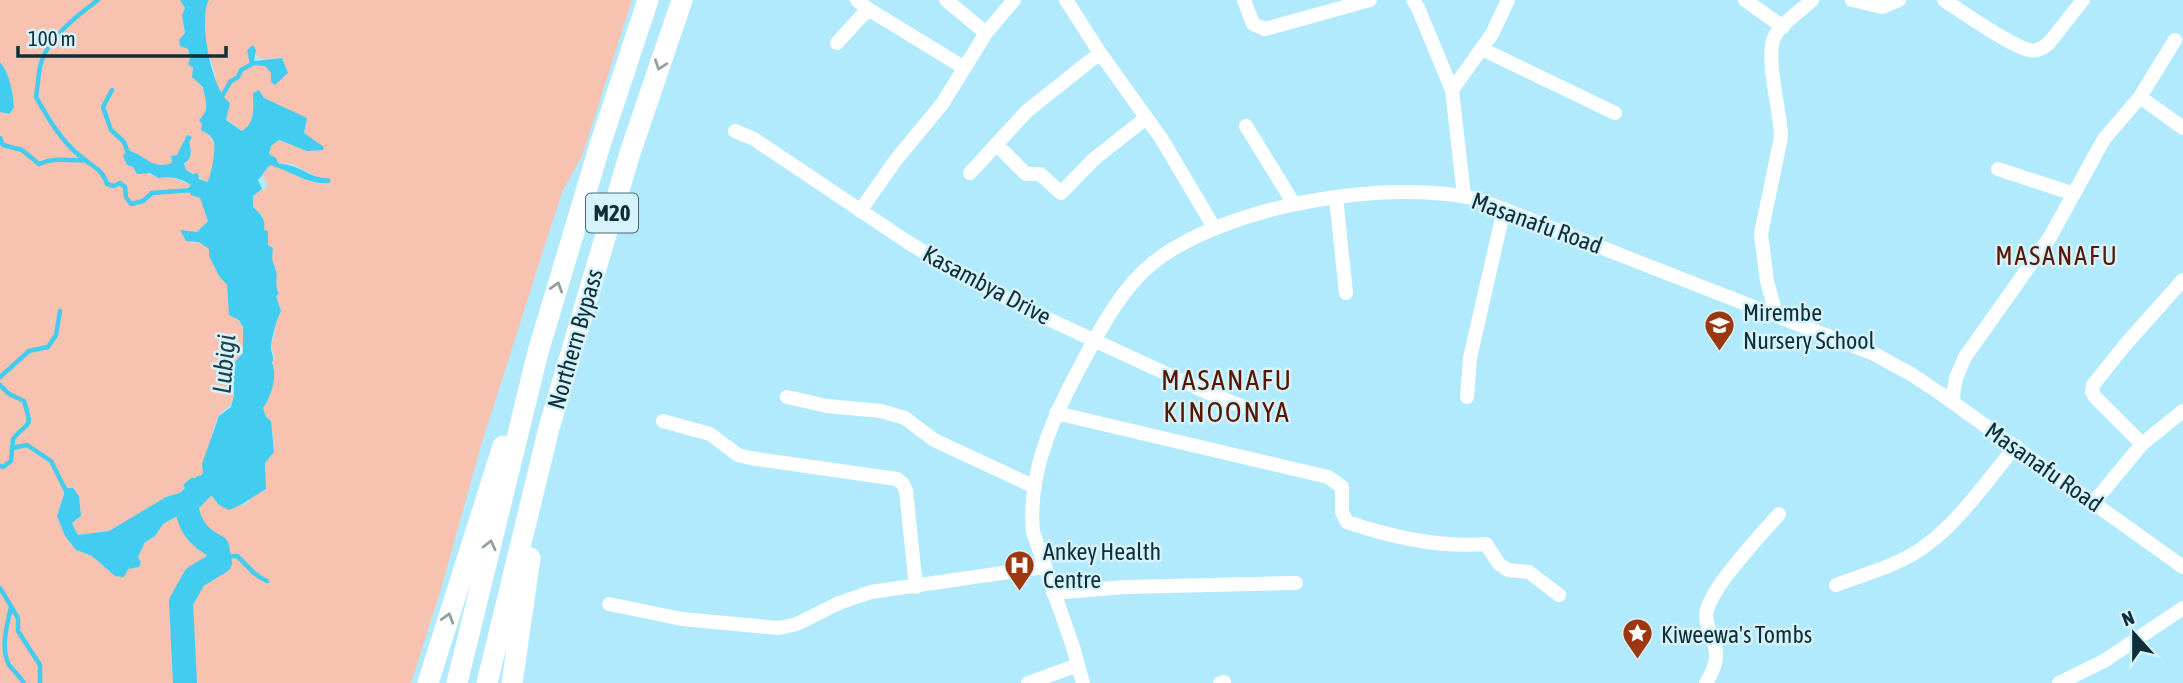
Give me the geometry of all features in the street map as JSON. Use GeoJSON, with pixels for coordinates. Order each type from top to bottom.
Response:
{"type":"FeatureCollection","features":[{"type":"Feature","properties":{"kind":"highway","name":"Northern Bypass"},"geometry":{"type":"LineString","coordinates":[[457,683],[538,352],[600,145],[648,0]]}},
{"type":"Feature","properties":{"kind":"highway","name":"Northern Bypass"},"geometry":{"type":"LineString","coordinates":[[487,683],[549,428],[630,153],[682,0]]}},
{"type":"Feature","properties":{"kind":"highway"},"geometry":{"type":"LineString","coordinates":[[428,683],[494,469],[538,352]]}},
{"type":"Feature","properties":{"kind":"highway"},"geometry":{"type":"LineString","coordinates":[[512,683],[549,428]]}},
{"type":"Feature","properties":{"kind":"street"},"geometry":{"type":"LineString","coordinates":[[946,0],[986,33]]}},
{"type":"Feature","properties":{"kind":"street"},"geometry":{"type":"LineString","coordinates":[[860,211],[895,161],[942,104],[986,33],[1014,0]]}},
{"type":"Feature","properties":{"kind":"street"},"geometry":{"type":"LineString","coordinates":[[1066,0],[1167,147],[1215,229]]}},
{"type":"Feature","properties":{"kind":"street"},"geometry":{"type":"LineString","coordinates":[[1244,0],[1253,24],[1265,30],[1370,0]]}},
{"type":"Feature","properties":{"kind":"street"},"geometry":{"type":"LineString","coordinates":[[1413,0],[1452,90],[1464,196]]}},
{"type":"Feature","properties":{"kind":"street"},"geometry":{"type":"LineString","coordinates":[[1452,90],[1482,49],[1508,0]]}},
{"type":"Feature","properties":{"kind":"street"},"geometry":{"type":"LineString","coordinates":[[1745,0],[1783,27]]}},
{"type":"Feature","properties":{"kind":"street"},"geometry":{"type":"LineString","coordinates":[[1776,314],[1767,281],[1761,234],[1781,137],[1781,121],[1770,54],[1775,35],[1812,0]]}},
{"type":"Feature","properties":{"kind":"street"},"geometry":{"type":"LineString","coordinates":[[1852,0],[1882,7],[1899,0]]}},
{"type":"Feature","properties":{"kind":"street"},"geometry":{"type":"LineString","coordinates":[[1944,0],[2014,43],[2033,51],[2049,43],[2083,0]]}},
{"type":"Feature","properties":{"kind":"street"},"geometry":{"type":"LineString","coordinates":[[837,43],[863,5],[963,67]]}},
{"type":"Feature","properties":{"kind":"street"},"geometry":{"type":"LineString","coordinates":[[1952,402],[1956,378],[1965,357],[2050,237],[2104,139],[2140,97],[2175,40]]}},
{"type":"Feature","properties":{"kind":"street"},"geometry":{"type":"LineString","coordinates":[[1482,49],[1615,113]]}},
{"type":"Feature","properties":{"kind":"street"},"geometry":{"type":"LineString","coordinates":[[970,173],[1027,111],[1100,53]]}},
{"type":"Feature","properties":{"kind":"street"},"geometry":{"type":"LineString","coordinates":[[2140,97],[2183,128]]}},
{"type":"Feature","properties":{"kind":"street"},"geometry":{"type":"LineString","coordinates":[[996,144],[1026,174],[1040,174],[1061,193],[1094,159],[1146,118]]}},
{"type":"Feature","properties":{"kind":"street"},"geometry":{"type":"LineString","coordinates":[[1246,126],[1294,204]]}},
{"type":"Feature","properties":{"kind":"street","name":"Kasambya Drive"},"geometry":{"type":"LineString","coordinates":[[735,131],[754,139],[860,211],[963,276],[1206,392],[1254,411]]}},
{"type":"Feature","properties":{"kind":"street"},"geometry":{"type":"LineString","coordinates":[[1998,169],[2074,194]]}},
{"type":"Feature","properties":{"kind":"street","name":"Masanafu Road"},"geometry":{"type":"LineString","coordinates":[[1083,683],[1033,532],[1032,516],[1035,487],[1047,435],[1056,413],[1123,294],[1155,261],[1215,229],[1247,216],[1294,204],[1383,193],[1464,196],[1504,209],[1874,354],[1911,374],[2016,446],[2183,567]]}},
{"type":"Feature","properties":{"kind":"street"},"geometry":{"type":"LineString","coordinates":[[1336,198],[1346,293]]}},
{"type":"Feature","properties":{"kind":"street"},"geometry":{"type":"LineString","coordinates":[[1467,397],[1469,358],[1504,209]]}},
{"type":"Feature","properties":{"kind":"street"},"geometry":{"type":"LineString","coordinates":[[2142,444],[2095,397],[2093,385],[2183,280]]}},
{"type":"Feature","properties":{"kind":"street"},"geometry":{"type":"LineString","coordinates":[[787,397],[827,406],[881,411],[905,418],[944,445],[1035,487]]}},
{"type":"Feature","properties":{"kind":"street"},"geometry":{"type":"LineString","coordinates":[[2094,502],[2142,444],[2183,411]]}},
{"type":"Feature","properties":{"kind":"street"},"geometry":{"type":"LineString","coordinates":[[1056,413],[1328,477],[1342,487],[1342,512],[1347,522],[1432,544],[1486,544],[1499,564],[1508,570],[1529,572],[1559,595]]}},
{"type":"Feature","properties":{"kind":"street"},"geometry":{"type":"LineString","coordinates":[[663,421],[710,434],[738,455],[897,480],[903,484],[906,491],[916,587]]}},
{"type":"Feature","properties":{"kind":"street"},"geometry":{"type":"LineString","coordinates":[[1836,585],[1899,560],[1924,546],[1948,526],[2016,446]]}},
{"type":"Feature","properties":{"kind":"street"},"geometry":{"type":"LineString","coordinates":[[1706,683],[1716,657],[1706,620],[1713,597],[1721,582],[1779,514]]}},
{"type":"Feature","properties":{"kind":"street"},"geometry":{"type":"LineString","coordinates":[[609,604],[682,619],[779,628],[790,627],[859,595],[1044,568]]}},
{"type":"Feature","properties":{"kind":"street"},"geometry":{"type":"LineString","coordinates":[[1053,593],[1125,587],[1296,583]]}},
{"type":"Feature","properties":{"kind":"street"},"geometry":{"type":"LineString","coordinates":[[2059,683],[2104,661],[2183,608]]}},
{"type":"Feature","properties":{"kind":"street"},"geometry":{"type":"LineString","coordinates":[[1028,683],[1078,665]]}},
{"type":"Feature","properties":{"kind":"shaded area"},"geometry":{"type":"Polygon","coordinates":[[[0,0],[180,0],[185,8],[184,31],[188,54],[206,100],[202,124],[216,146],[211,178],[207,182],[186,170],[187,135],[177,155],[171,157],[173,163],[166,165],[155,164],[130,151],[133,167],[158,178],[169,176],[191,185],[200,197],[208,221],[197,232],[181,231],[193,243],[199,242],[209,248],[209,256],[227,285],[229,315],[238,320],[242,327],[243,344],[232,390],[233,400],[218,417],[204,472],[200,478],[191,478],[183,485],[183,492],[166,497],[109,531],[78,535],[72,523],[81,516],[79,496],[66,488],[57,516],[65,536],[76,550],[92,556],[115,576],[127,569],[138,557],[145,542],[155,536],[163,524],[190,509],[201,492],[211,495],[219,505],[245,505],[254,495],[266,489],[265,463],[274,452],[273,434],[263,408],[274,368],[271,343],[281,311],[276,296],[276,270],[271,260],[273,248],[268,246],[263,216],[253,207],[253,195],[268,187],[263,176],[271,165],[307,180],[330,183],[292,164],[278,164],[269,154],[271,146],[278,140],[307,151],[311,138],[304,133],[307,119],[264,98],[259,90],[253,93],[253,114],[247,128],[243,131],[226,119],[224,99],[217,89],[206,48],[204,7],[209,0],[632,0],[582,156],[563,190],[550,229],[480,449],[441,589],[411,683],[0,683],[0,112],[9,114],[13,95],[0,62],[0,0]],[[256,50],[250,65],[265,66],[271,73],[271,82],[282,58],[260,59],[256,50]]]}},
{"type":"Feature","properties":{"kind":"water"},"geometry":{"type":"Polygon","coordinates":[[[180,0],[209,0],[205,22],[208,53],[217,84],[230,103],[226,120],[242,131],[246,128],[253,114],[253,93],[259,90],[264,98],[307,118],[304,133],[324,147],[323,150],[307,151],[279,140],[271,146],[269,154],[276,158],[279,164],[293,166],[317,177],[330,178],[330,183],[307,180],[271,165],[258,180],[262,189],[253,196],[253,207],[262,217],[264,230],[268,231],[268,245],[273,248],[272,258],[279,294],[276,296],[281,311],[271,345],[273,386],[263,408],[266,417],[271,421],[274,452],[265,463],[266,489],[229,510],[219,505],[211,495],[201,492],[190,509],[163,524],[155,536],[145,542],[138,557],[141,563],[139,567],[128,569],[124,577],[115,576],[92,556],[76,550],[65,536],[57,516],[66,488],[73,488],[79,496],[81,516],[72,523],[78,535],[109,531],[166,497],[183,492],[183,485],[191,478],[200,478],[203,473],[202,464],[219,416],[231,407],[235,362],[243,353],[243,327],[239,320],[229,315],[227,285],[209,256],[209,249],[199,242],[186,241],[180,230],[197,232],[208,221],[200,198],[191,195],[188,188],[191,185],[183,181],[171,177],[158,178],[150,173],[137,174],[133,167],[127,165],[123,156],[127,150],[158,165],[172,163],[171,156],[177,155],[187,135],[192,137],[189,142],[190,156],[184,163],[186,170],[193,174],[198,173],[199,179],[207,182],[209,179],[214,142],[201,130],[202,124],[199,120],[206,105],[203,87],[192,77],[193,68],[188,64],[188,49],[180,46],[179,40],[185,33],[182,15],[185,8],[180,0]]]}},
{"type":"Feature","properties":{"kind":"water"},"geometry":{"type":"Polygon","coordinates":[[[253,45],[256,50],[254,61],[282,58],[288,73],[275,85],[271,82],[271,73],[265,66],[250,65],[247,50],[253,45]]]}},
{"type":"Feature","properties":{"kind":"water"},"geometry":{"type":"Polygon","coordinates":[[[0,62],[12,90],[14,108],[9,114],[0,112],[0,62]]]}},
{"type":"Feature","properties":{"kind":"water"},"geometry":{"type":"Polygon","coordinates":[[[221,538],[229,548],[226,555],[191,584],[188,572],[212,558],[212,548],[207,542],[221,538]]]}},
{"type":"Feature","properties":{"kind":"waterway"},"geometry":{"type":"LineString","coordinates":[[98,0],[65,28],[50,45],[41,63],[36,97],[67,143],[100,171],[107,184],[114,186],[120,183],[125,187],[126,197],[131,204],[143,201],[152,193],[192,190]]}},
{"type":"Feature","properties":{"kind":"waterway"},"geometry":{"type":"LineString","coordinates":[[220,100],[230,82],[238,77],[241,70],[252,64]]}},
{"type":"Feature","properties":{"kind":"waterway"},"geometry":{"type":"LineString","coordinates":[[112,90],[103,107],[111,130],[124,142],[128,153]]}},
{"type":"Feature","properties":{"kind":"waterway"},"geometry":{"type":"LineString","coordinates":[[0,138],[3,145],[22,150],[39,164],[56,160],[85,160]]}},
{"type":"Feature","properties":{"kind":"waterway"},"geometry":{"type":"LineString","coordinates":[[0,377],[29,351],[48,347],[56,335],[60,311]]}},
{"type":"Feature","properties":{"kind":"waterway"},"geometry":{"type":"LineString","coordinates":[[0,385],[9,394],[24,401],[29,421],[13,439],[11,461],[3,467],[0,466]]}},
{"type":"Feature","properties":{"kind":"waterway"},"geometry":{"type":"LineString","coordinates":[[12,448],[27,445],[51,461],[67,493]]}},
{"type":"Feature","properties":{"kind":"waterway","name":"Lubigi"},"geometry":{"type":"LineString","coordinates":[[185,683],[181,602],[195,577],[220,562],[217,547],[199,535],[187,511],[186,504],[203,487]]}},
{"type":"Feature","properties":{"kind":"waterway"},"geometry":{"type":"LineString","coordinates":[[220,557],[237,556],[254,573],[267,581]]}},
{"type":"Feature","properties":{"kind":"waterway"},"geometry":{"type":"LineString","coordinates":[[0,588],[18,618],[18,631],[40,665],[40,683]]}},
{"type":"Feature","properties":{"kind":"waterway"},"geometry":{"type":"LineString","coordinates":[[11,607],[5,637],[6,658],[24,683]]}},
{"type":"Feature","properties":{"kind":"place","name":"Mirembe Nursery School"},"geometry":{"type":"Point","coordinates":[1720,353]}},
{"type":"Feature","properties":{"kind":"place","name":"Ankey Health Centre"},"geometry":{"type":"Point","coordinates":[1020,592]}},
{"type":"Feature","properties":{"kind":"place","name":"Kiweewa's Tombs"},"geometry":{"type":"Point","coordinates":[1638,661]}},
{"type":"Feature","properties":{"kind":"district","name":"MASANAFU"},"geometry":{"type":"Point","coordinates":[2057,256]}},
{"type":"Feature","properties":{"kind":"district","name":"MASANAFU KINOONYA"},"geometry":{"type":"Point","coordinates":[1227,396]}}]}
